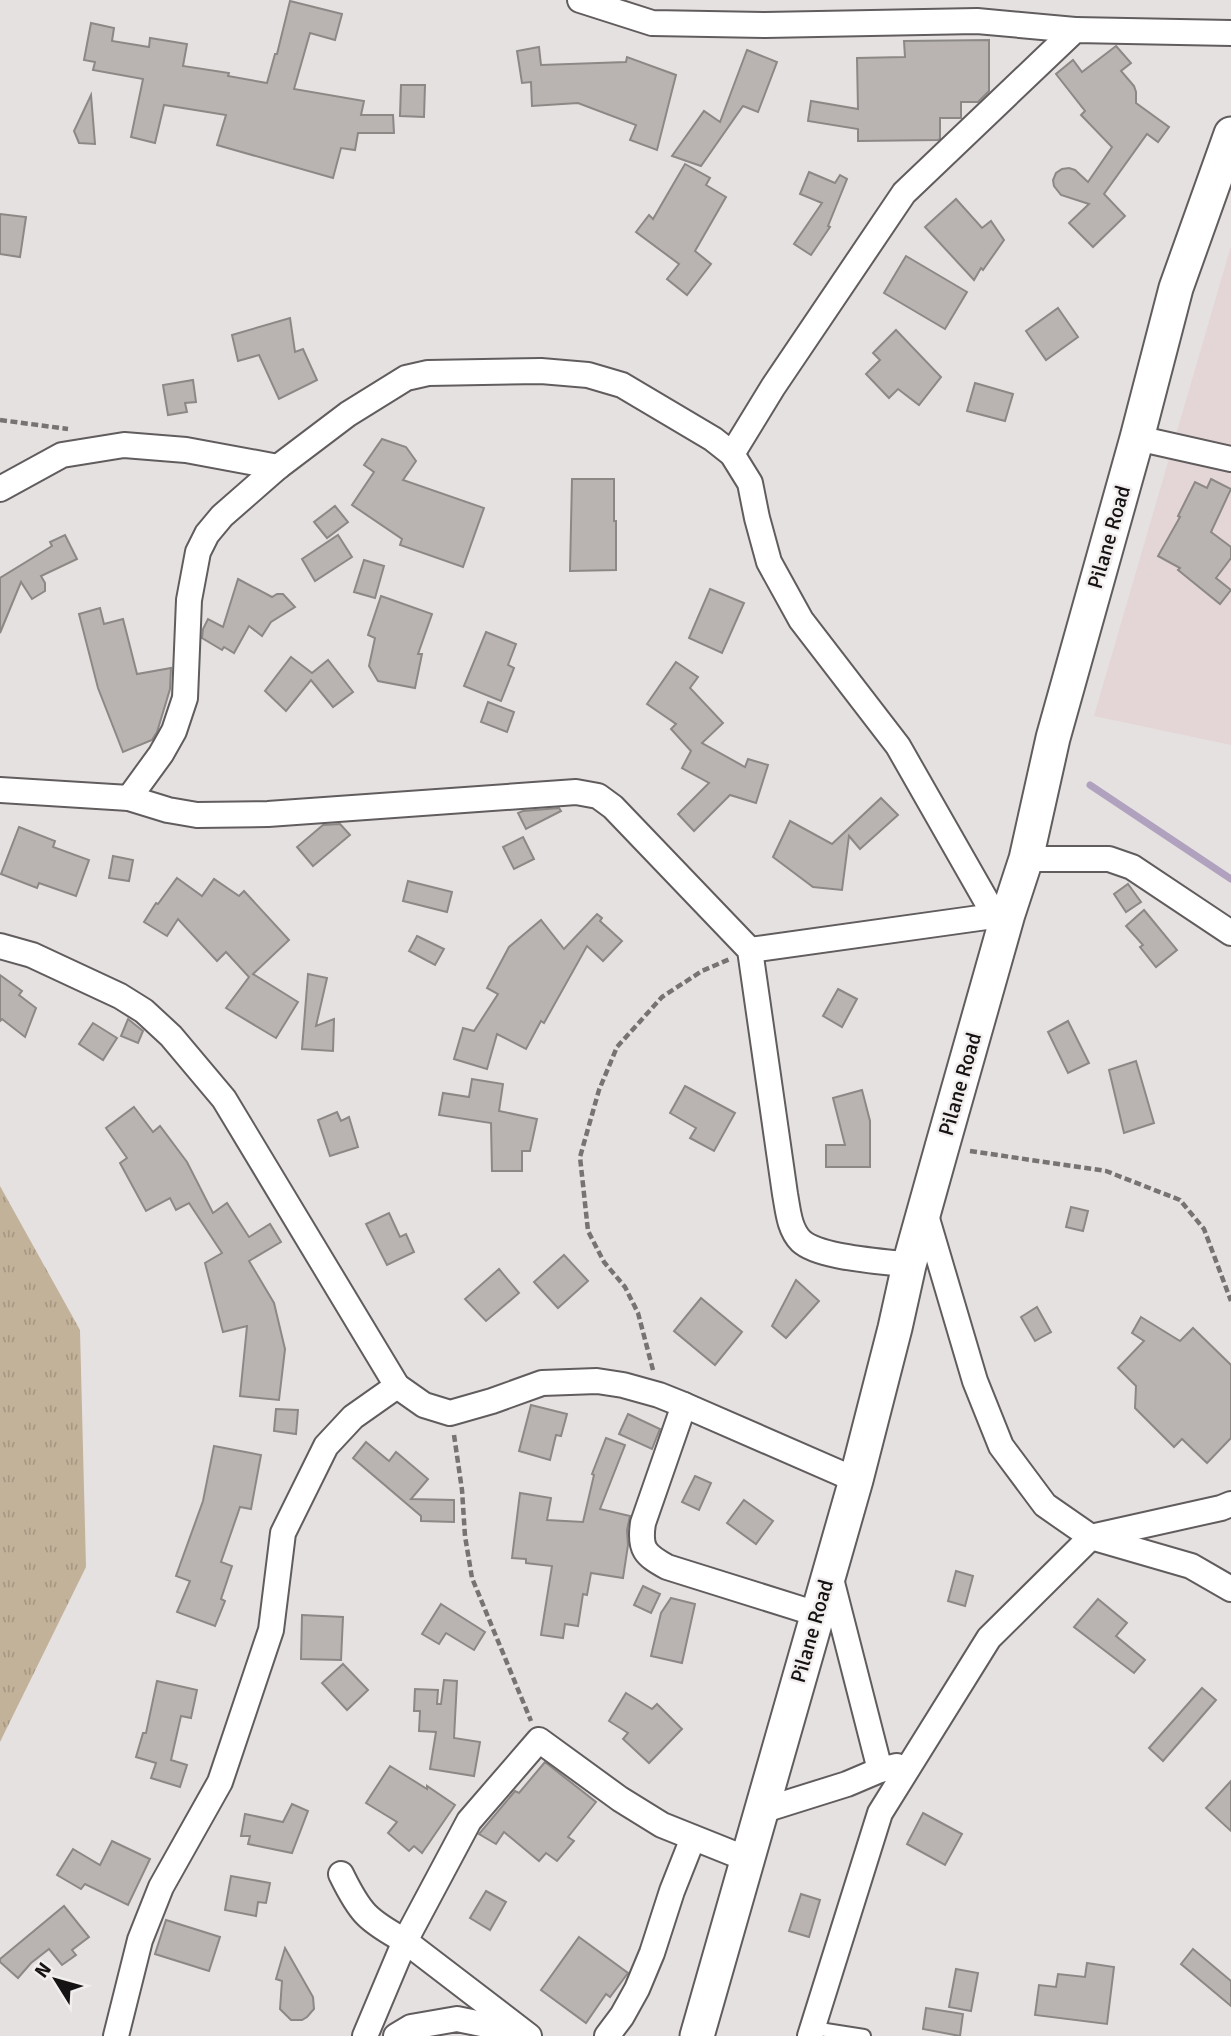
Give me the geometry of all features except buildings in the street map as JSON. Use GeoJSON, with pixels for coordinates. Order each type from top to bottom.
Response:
{"type":"FeatureCollection","features":[{"type":"Feature","properties":{"kind":"main road","name":"Pilane Road"},"geometry":{"type":"LineString","coordinates":[[697,2036],[856,1480],[909,1265],[1001,915],[1026,859],[1053,738],[1176,288],[1231,134]]}},
{"type":"Feature","properties":{"kind":"street"},"geometry":{"type":"LineString","coordinates":[[580,0],[652,23],[765,25],[972,10],[1075,30],[1231,33]]}},
{"type":"Feature","properties":{"kind":"street"},"geometry":{"type":"LineString","coordinates":[[732,454],[773,387],[904,193],[1075,30]]}},
{"type":"Feature","properties":{"kind":"street"},"geometry":{"type":"LineString","coordinates":[[129,798],[168,743],[185,698],[189,600],[198,552],[207,534],[222,516],[278,467],[348,414],[406,378],[428,373],[541,371],[588,375],[622,385],[713,439],[732,454],[750,483],[769,562],[801,620],[898,746],[1001,915],[750,950]]}},
{"type":"Feature","properties":{"kind":"street"},"geometry":{"type":"LineString","coordinates":[[1137,438],[1231,459]]}},
{"type":"Feature","properties":{"kind":"street"},"geometry":{"type":"LineString","coordinates":[[0,489],[62,455],[124,445],[186,450],[278,467]]}},
{"type":"Feature","properties":{"kind":"street"},"geometry":{"type":"LineString","coordinates":[[0,790],[129,798],[168,810],[197,815],[268,814],[576,792],[598,796],[613,807],[750,950],[790,1222],[800,1240],[817,1252],[909,1265]]}},
{"type":"Feature","properties":{"kind":"street"},"geometry":{"type":"LineString","coordinates":[[1026,859],[1109,859],[1132,867],[1231,933]]}},
{"type":"Feature","properties":{"kind":"street"},"geometry":{"type":"LineString","coordinates":[[0,946],[32,955],[120,996],[144,1011],[171,1036],[224,1099],[397,1386],[424,1405],[450,1413],[542,1383],[597,1381],[659,1395],[856,1480]]}},
{"type":"Feature","properties":{"kind":"street"},"geometry":{"type":"LineString","coordinates":[[925,1212],[975,1381],[1001,1446],[1045,1505],[1091,1537],[1191,1566],[1231,1589]]}},
{"type":"Feature","properties":{"kind":"street"},"geometry":{"type":"LineString","coordinates":[[116,2036],[144,1930],[161,1887],[220,1782],[271,1630],[284,1533],[327,1446],[353,1417],[397,1386]]}},
{"type":"Feature","properties":{"kind":"street"},"geometry":{"type":"LineString","coordinates":[[684,1405],[643,1523],[640,1540],[645,1552],[667,1567],[817,1614]]}},
{"type":"Feature","properties":{"kind":"street"},"geometry":{"type":"LineString","coordinates":[[811,2032],[880,1813],[989,1639],[1091,1537],[1231,1504]]}},
{"type":"Feature","properties":{"kind":"street"},"geometry":{"type":"LineString","coordinates":[[829,1570],[880,1770]]}},
{"type":"Feature","properties":{"kind":"street"},"geometry":{"type":"LineString","coordinates":[[365,2036],[405,1941],[469,1821],[539,1740],[620,1799],[662,1825],[747,1859]]}},
{"type":"Feature","properties":{"kind":"street"},"geometry":{"type":"LineString","coordinates":[[761,1811],[911,1762]]}},
{"type":"Feature","properties":{"kind":"street"},"geometry":{"type":"LineString","coordinates":[[607,2036],[637,1989],[693,1838]]}},
{"type":"Feature","properties":{"kind":"street"},"geometry":{"type":"LineString","coordinates":[[341,1874],[355,1903],[368,1918],[405,1941],[527,2034]]}},
{"type":"Feature","properties":{"kind":"street"},"geometry":{"type":"LineString","coordinates":[[396,2036],[411,2027],[457,2019],[527,2034]]}},
{"type":"Feature","properties":{"kind":"lane"},"geometry":{"type":"LineString","coordinates":[[811,2032],[864,2036]]}},
{"type":"Feature","properties":{"kind":"path"},"geometry":{"type":"LineString","coordinates":[[659,1395],[638,1313],[625,1287],[604,1262],[588,1231],[580,1157],[599,1090],[617,1047],[662,997],[702,971],[750,950]]}},
{"type":"Feature","properties":{"kind":"path"},"geometry":{"type":"LineString","coordinates":[[942,1147],[1106,1171],[1180,1200],[1204,1229],[1231,1301]]}},
{"type":"Feature","properties":{"kind":"path"},"geometry":{"type":"LineString","coordinates":[[450,1413],[463,1490],[472,1578],[539,1740]]}},
{"type":"Feature","properties":{"kind":"shaded area"},"geometry":{"type":"Polygon","coordinates":[[[1231,246],[1231,745],[1094,716],[1231,246]]]}},
{"type":"Feature","properties":{"kind":"green space"},"geometry":{"type":"Polygon","coordinates":[[[0,1186],[80,1330],[86,1567],[0,1742],[0,1186]]]}},
{"type":"Feature","properties":{"kind":"waterway"},"geometry":{"type":"LineString","coordinates":[[1090,785],[1231,879]]}}]}
